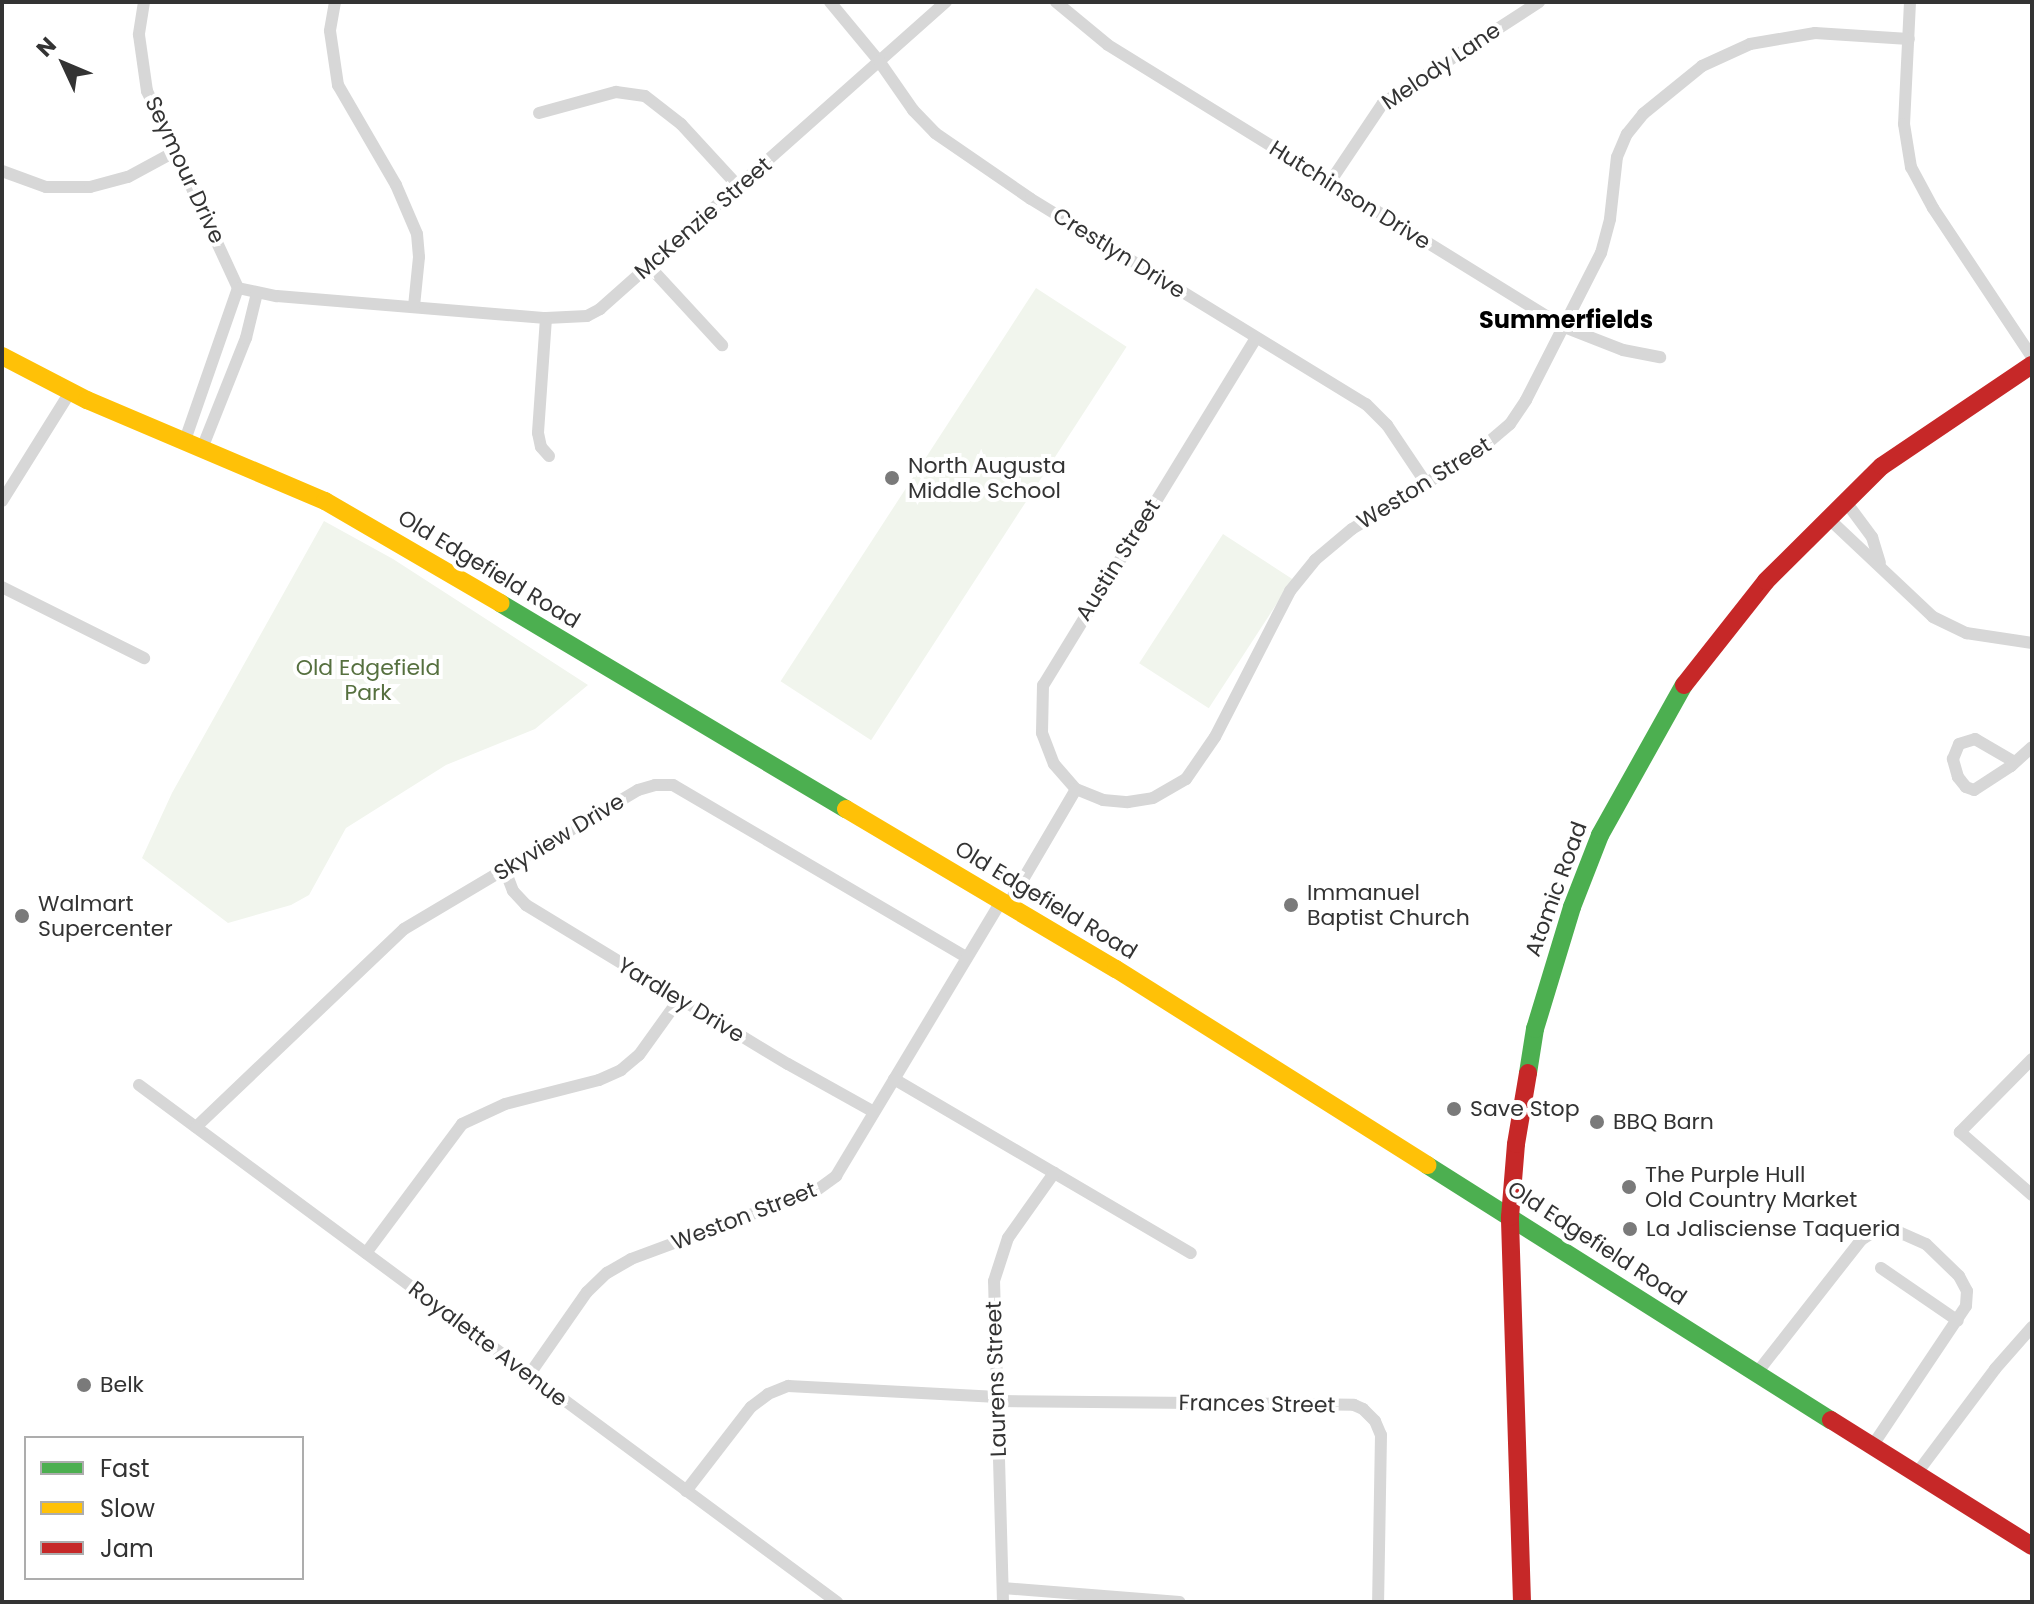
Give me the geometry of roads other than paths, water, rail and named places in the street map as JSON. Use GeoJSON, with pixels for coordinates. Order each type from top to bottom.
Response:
{"type":"FeatureCollection","features":[{"type":"Feature","properties":{"kind":"street","name":"Seymour Drive"},"geometry":{"type":"LineString","coordinates":[[144,2],[139,26],[142,70],[154,110],[238,288]]}},
{"type":"Feature","properties":{"kind":"street"},"geometry":{"type":"LineString","coordinates":[[335,2],[330,31],[338,85],[396,185],[417,234],[414,306]]}},
{"type":"Feature","properties":{"kind":"street","name":"Crestlyn Drive"},"geometry":{"type":"LineString","coordinates":[[830,2],[879,61],[913,110],[935,133],[1031,199],[1366,404],[1387,425],[1426,483]]}},
{"type":"Feature","properties":{"kind":"street","name":"McKenzie Street"},"geometry":{"type":"LineString","coordinates":[[257,293],[546,318],[594,313],[946,2]]}},
{"type":"Feature","properties":{"kind":"street","name":"Hutchinson Drive"},"geometry":{"type":"LineString","coordinates":[[1056,2],[1108,45],[1564,327],[1623,350],[1660,357]]}},
{"type":"Feature","properties":{"kind":"street","name":"Melody Lane"},"geometry":{"type":"LineString","coordinates":[[1330,182],[1383,103],[1539,2]]}},
{"type":"Feature","properties":{"kind":"street"},"geometry":{"type":"LineString","coordinates":[[1910,2],[1904,124],[1911,167],[1933,208],[2032,357]]}},
{"type":"Feature","properties":{"kind":"street","name":"Weston Street"},"geometry":{"type":"LineString","coordinates":[[529,1375],[587,1292],[607,1273],[631,1259],[817,1190],[842,1168],[966,957],[1076,789],[1103,800],[1128,802],[1153,798],[1186,779],[1207,752],[1268,630],[1302,575],[1352,529],[1489,444],[1510,424],[1564,327],[1606,236],[1621,145],[1643,114],[1688,76],[1733,50],[1779,37],[1815,33],[1909,39]]}},
{"type":"Feature","properties":{"kind":"street"},"geometry":{"type":"LineString","coordinates":[[539,113],[616,92],[645,96],[681,124],[738,186]]}},
{"type":"Feature","properties":{"kind":"street"},"geometry":{"type":"LineString","coordinates":[[2,171],[46,187],[90,187],[128,177],[174,152]]}},
{"type":"Feature","properties":{"kind":"street"},"geometry":{"type":"LineString","coordinates":[[649,266],[722,345]]}},
{"type":"Feature","properties":{"kind":"street"},"geometry":{"type":"LineString","coordinates":[[238,288],[257,293],[246,338],[192,447],[238,288]]}},
{"type":"Feature","properties":{"kind":"street"},"geometry":{"type":"LineString","coordinates":[[546,318],[538,433],[541,447],[549,456]]}},
{"type":"Feature","properties":{"kind":"street","name":"Austin Street"},"geometry":{"type":"LineString","coordinates":[[1076,789],[1060,773],[1044,741],[1040,711],[1043,685],[1256,338]]}},
{"type":"Feature","properties":{"kind":"street","name":"Old Edgefield Road"},"geometry":{"type":"LineString","coordinates":[[2,356],[70,392],[354,516],[1159,995],[2032,1546]]}},
{"type":"Feature","properties":{"kind":"street","name":"Atomic Road"},"geometry":{"type":"LineString","coordinates":[[1522,1602],[1510,1217],[1522,1091],[1535,1029],[1567,920],[1600,835],[1657,728],[1700,662],[1742,608],[1882,466],[2032,365]]}},
{"type":"Feature","properties":{"kind":"street"},"geometry":{"type":"LineString","coordinates":[[2,501],[70,392]]}},
{"type":"Feature","properties":{"kind":"street"},"geometry":{"type":"LineString","coordinates":[[1846,502],[1868,530],[1884,569]]}},
{"type":"Feature","properties":{"kind":"street"},"geometry":{"type":"LineString","coordinates":[[1828,518],[1923,610],[1957,631],[2032,643]]}},
{"type":"Feature","properties":{"kind":"street"},"geometry":{"type":"LineString","coordinates":[[2,587],[144,658]]}},
{"type":"Feature","properties":{"kind":"street"},"geometry":{"type":"LineString","coordinates":[[2011,766],[2013,761],[2001,751],[1975,739],[1963,741],[1954,754],[1958,777],[1970,790],[1978,789],[2011,766],[2032,747]]}},
{"type":"Feature","properties":{"kind":"street","name":"Skyview Drive"},"geometry":{"type":"LineString","coordinates":[[196,1127],[404,929],[638,790],[655,785],[673,785],[966,957]]}},
{"type":"Feature","properties":{"kind":"street","name":"Yardley Drive"},"geometry":{"type":"LineString","coordinates":[[505,870],[513,891],[526,905],[874,1112]]}},
{"type":"Feature","properties":{"kind":"street"},"geometry":{"type":"LineString","coordinates":[[366,1253],[462,1124],[505,1104],[599,1080],[621,1070],[639,1055],[680,998]]}},
{"type":"Feature","properties":{"kind":"street"},"geometry":{"type":"LineString","coordinates":[[2032,1059],[1960,1132],[2032,1195]]}},
{"type":"Feature","properties":{"kind":"street"},"geometry":{"type":"LineString","coordinates":[[894,1079],[1191,1253]]}},
{"type":"Feature","properties":{"kind":"street","name":"Royalette Avenue"},"geometry":{"type":"LineString","coordinates":[[139,1085],[837,1602]]}},
{"type":"Feature","properties":{"kind":"street","name":"Laurens Street"},"geometry":{"type":"LineString","coordinates":[[1003,1595],[998,1399],[992,1305],[997,1266],[1008,1238],[1054,1173]]}},
{"type":"Feature","properties":{"kind":"street"},"geometry":{"type":"LineString","coordinates":[[1756,1374],[1861,1240],[1875,1231],[1892,1229],[1908,1234],[1949,1264],[1967,1291],[1966,1306],[1873,1445]]}},
{"type":"Feature","properties":{"kind":"street"},"geometry":{"type":"LineString","coordinates":[[1881,1268],[1958,1321]]}},
{"type":"Feature","properties":{"kind":"street"},"geometry":{"type":"LineString","coordinates":[[1917,1473],[1987,1379],[2032,1327]]}},
{"type":"Feature","properties":{"kind":"street","name":"Frances Street"},"geometry":{"type":"LineString","coordinates":[[686,1491],[751,1407],[768,1394],[788,1386],[998,1399],[1354,1405],[1375,1421],[1381,1435],[1378,1602]]}},
{"type":"Feature","properties":{"kind":"street"},"geometry":{"type":"LineString","coordinates":[[1003,1595],[1179,1602]]}},
{"type":"Feature","properties":{"kind":"place","name":"North Augusta Middle School"},"geometry":{"type":"Point","coordinates":[892,478]}},
{"type":"Feature","properties":{"kind":"place","name":"Immanuel Baptist Church"},"geometry":{"type":"Point","coordinates":[1291,905]}},
{"type":"Feature","properties":{"kind":"place","name":"Walmart Supercenter"},"geometry":{"type":"Point","coordinates":[22,916]}},
{"type":"Feature","properties":{"kind":"place","name":"Save Stop"},"geometry":{"type":"Point","coordinates":[1454,1109]}},
{"type":"Feature","properties":{"kind":"place","name":"BBQ Barn"},"geometry":{"type":"Point","coordinates":[1597,1122]}},
{"type":"Feature","properties":{"kind":"place","name":"The Purple Hull Old Country Market"},"geometry":{"type":"Point","coordinates":[1629,1187]}},
{"type":"Feature","properties":{"kind":"place","name":"La Jalisciense Taqueria"},"geometry":{"type":"Point","coordinates":[1630,1229]}},
{"type":"Feature","properties":{"kind":"place","name":"Belk"},"geometry":{"type":"Point","coordinates":[84,1385]}},
{"type":"Feature","properties":{"kind":"district","name":"Summerfields"},"geometry":{"type":"Point","coordinates":[1566,320]}},
{"type":"Feature","properties":{"kind":"park label","name":"Old Edgefield Park"},"geometry":{"type":"Point","coordinates":[368,680]}}]}
